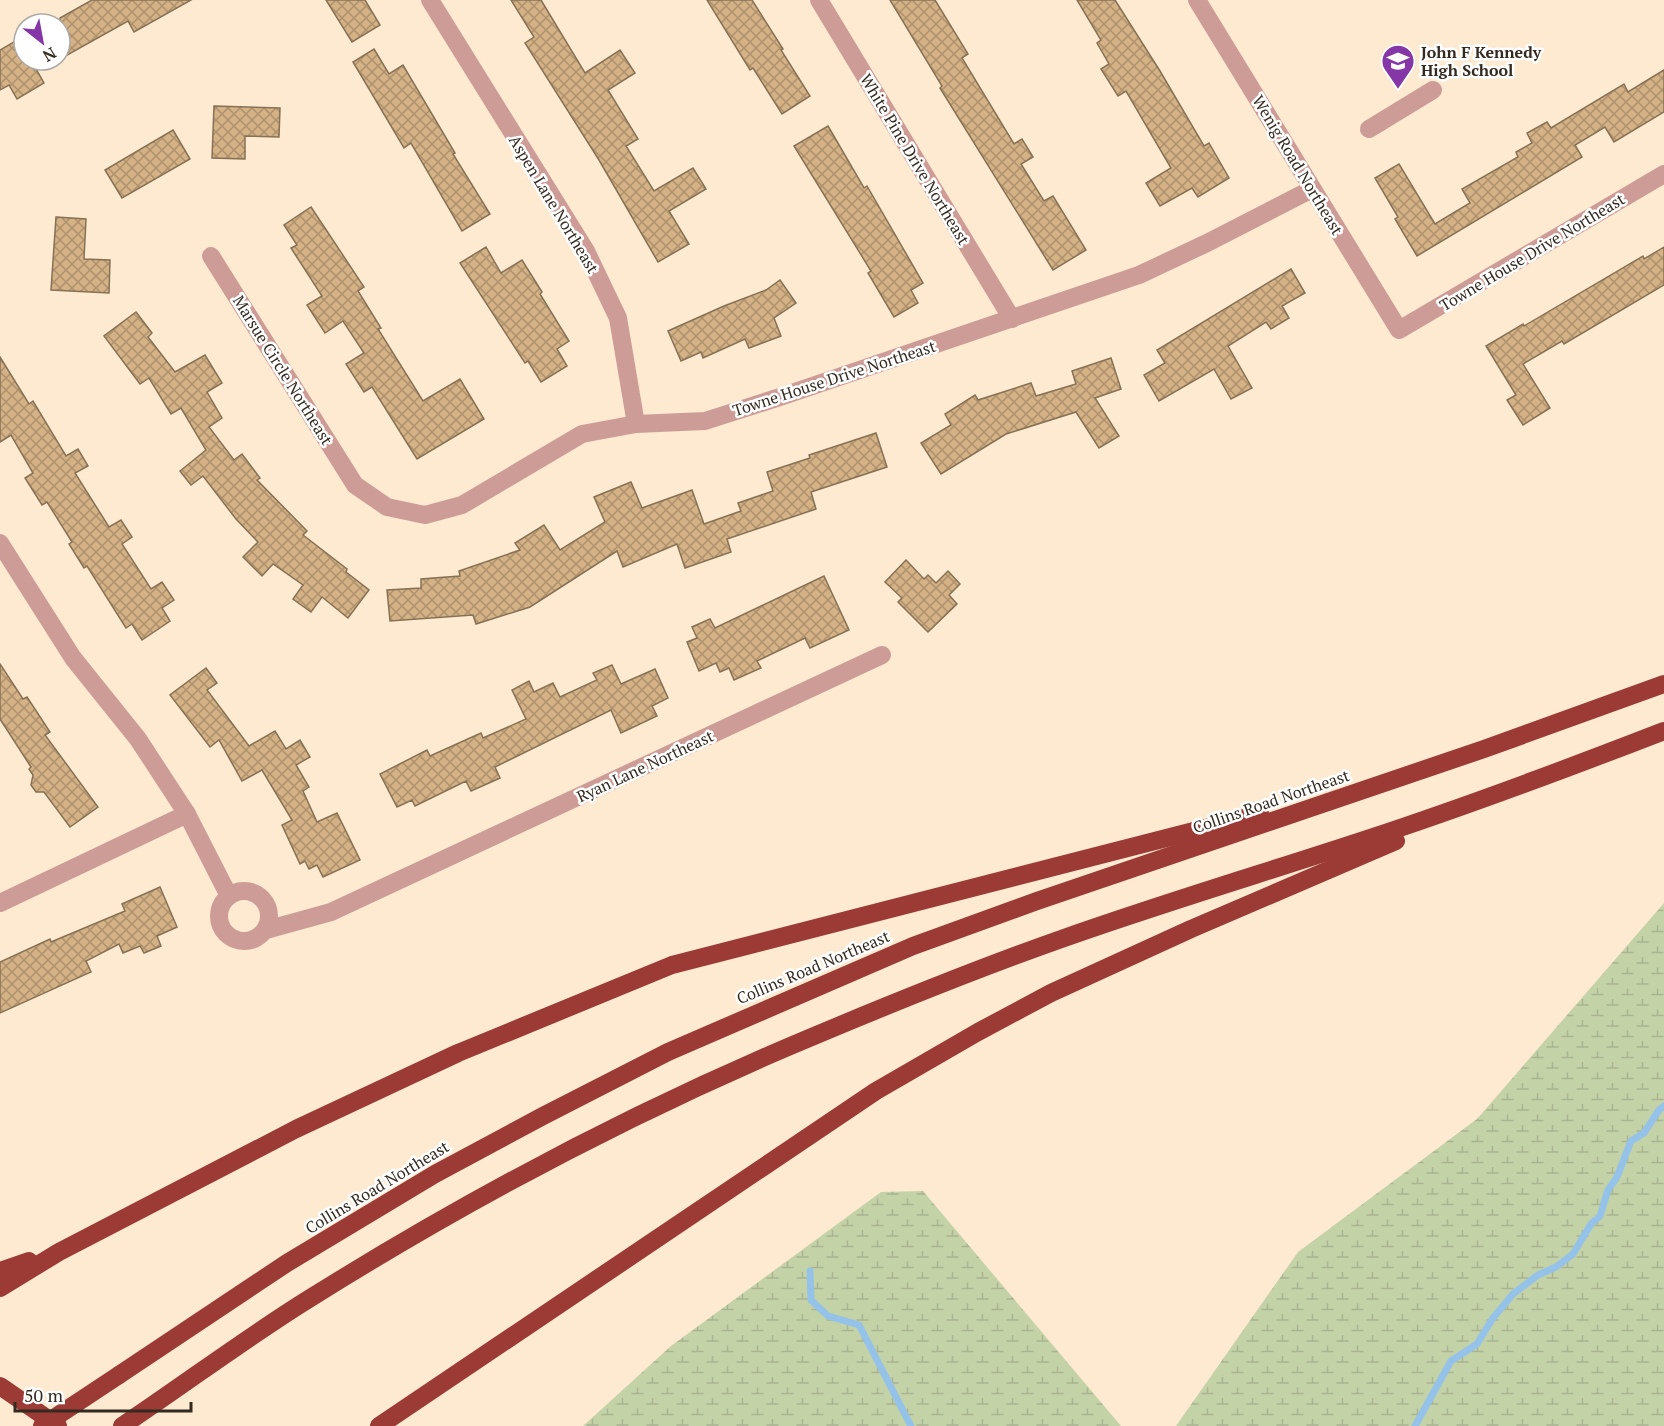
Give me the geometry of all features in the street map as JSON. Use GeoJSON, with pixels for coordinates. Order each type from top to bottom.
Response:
{"type":"FeatureCollection","features":[{"type":"Feature","properties":{"kind":"highway","name":"Collins Road Northeast"},"geometry":{"type":"LineString","coordinates":[[42,1426],[287,1263],[435,1174],[668,1052],[913,945],[1664,684]]}},
{"type":"Feature","properties":{"kind":"highway"},"geometry":{"type":"LineString","coordinates":[[122,1426],[309,1298],[455,1211],[645,1114],[787,1047],[1065,937],[1370,838],[1542,778],[1664,731]]}},
{"type":"Feature","properties":{"kind":"highway"},"geometry":{"type":"LineString","coordinates":[[379,1426],[866,1097],[978,1032],[1052,993],[1191,929],[1542,778]]}},
{"type":"Feature","properties":{"kind":"highway"},"geometry":{"type":"LineString","coordinates":[[0,1288],[59,1252],[296,1128],[458,1053],[672,965],[1387,782]]}},
{"type":"Feature","properties":{"kind":"highway"},"geometry":{"type":"LineString","coordinates":[[0,1271],[59,1252]]}},
{"type":"Feature","properties":{"kind":"highway"},"geometry":{"type":"LineString","coordinates":[[0,1386],[58,1426]]}},
{"type":"Feature","properties":{"kind":"street","name":"Aspen Lane Northeast"},"geometry":{"type":"LineString","coordinates":[[430,0],[586,251],[618,318],[636,424]]}},
{"type":"Feature","properties":{"kind":"street","name":"White Pine Drive Northeast"},"geometry":{"type":"LineString","coordinates":[[819,0],[1012,319]]}},
{"type":"Feature","properties":{"kind":"street","name":"Wenig Road Northeast"},"geometry":{"type":"LineString","coordinates":[[1197,0],[1399,330]]}},
{"type":"Feature","properties":{"kind":"street"},"geometry":{"type":"LineString","coordinates":[[1369,129],[1433,90]]}},
{"type":"Feature","properties":{"kind":"street","name":"Towne House Drive Northeast"},"geometry":{"type":"LineString","coordinates":[[1399,330],[1664,174]]}},
{"type":"Feature","properties":{"kind":"street","name":"Towne House Drive Northeast"},"geometry":{"type":"LineString","coordinates":[[355,484],[387,507],[426,515],[462,505],[582,434],[636,424],[705,420],[794,393],[1139,274],[1207,243],[1312,189]]}},
{"type":"Feature","properties":{"kind":"street","name":"Marsue Circle Northeast"},"geometry":{"type":"LineString","coordinates":[[211,256],[355,484]]}},
{"type":"Feature","properties":{"kind":"street"},"geometry":{"type":"LineString","coordinates":[[0,543],[74,658],[138,739],[187,814],[229,896]]}},
{"type":"Feature","properties":{"kind":"street","name":"Ryan Lane Northeast"},"geometry":{"type":"LineString","coordinates":[[266,930],[331,912],[882,655]]}},
{"type":"Feature","properties":{"kind":"street"},"geometry":{"type":"LineString","coordinates":[[0,903],[187,814]]}},
{"type":"Feature","properties":{"kind":"street"},"geometry":{"type":"LineString","coordinates":[[237,892],[255,893],[262,898],[270,913],[266,930],[252,941],[237,941],[229,937],[220,925],[220,909],[229,896],[237,892]]}},
{"type":"Feature","properties":{"kind":"green space"},"geometry":{"type":"Polygon","coordinates":[[[1664,903],[1664,1426],[1176,1426],[1298,1252],[1477,1119],[1664,903]]]}},
{"type":"Feature","properties":{"kind":"green space"},"geometry":{"type":"Polygon","coordinates":[[[923,1191],[1121,1426],[583,1426],[671,1346],[881,1192],[923,1191]]]}},
{"type":"Feature","properties":{"kind":"building"},"geometry":{"type":"Polygon","coordinates":[[[92,0],[191,0],[134,32],[128,21],[72,52],[71,12],[92,0]]]}},
{"type":"Feature","properties":{"kind":"building"},"geometry":{"type":"Polygon","coordinates":[[[326,0],[365,0],[380,25],[352,42],[326,0]]]}},
{"type":"Feature","properties":{"kind":"building"},"geometry":{"type":"Polygon","coordinates":[[[511,0],[541,0],[585,73],[620,50],[635,73],[608,90],[638,139],[626,146],[654,191],[693,168],[706,189],[669,211],[689,244],[658,262],[599,160],[525,43],[534,37],[511,0]]]}},
{"type":"Feature","properties":{"kind":"building"},"geometry":{"type":"Polygon","coordinates":[[[707,0],[752,0],[810,96],[782,114],[753,68],[750,70],[707,0]]]}},
{"type":"Feature","properties":{"kind":"building"},"geometry":{"type":"Polygon","coordinates":[[[890,0],[935,0],[968,54],[962,58],[1014,144],[1022,139],[1033,157],[1021,164],[1044,201],[1053,196],[1086,250],[1053,270],[940,88],[942,86],[890,0]]]}},
{"type":"Feature","properties":{"kind":"building"},"geometry":{"type":"Polygon","coordinates":[[[1077,0],[1115,0],[1204,146],[1209,143],[1229,178],[1198,197],[1192,188],[1160,206],[1146,183],[1171,168],[1126,91],[1118,96],[1101,69],[1109,64],[1097,43],[1101,40],[1077,0]]]}},
{"type":"Feature","properties":{"kind":"building"},"geometry":{"type":"Polygon","coordinates":[[[12,43],[12,72],[38,72],[44,83],[17,99],[9,85],[0,90],[0,50],[12,43]]]}},
{"type":"Feature","properties":{"kind":"building"},"geometry":{"type":"Polygon","coordinates":[[[374,49],[389,74],[403,65],[490,214],[462,231],[411,143],[404,148],[353,62],[374,49]]]}},
{"type":"Feature","properties":{"kind":"building"},"geometry":{"type":"Polygon","coordinates":[[[1664,70],[1664,112],[1614,142],[1605,127],[1575,145],[1582,157],[1417,256],[1395,219],[1398,217],[1375,178],[1399,164],[1435,224],[1470,203],[1462,189],[1518,157],[1516,152],[1532,143],[1527,133],[1547,122],[1551,128],[1624,84],[1628,92],[1664,70]]]}},
{"type":"Feature","properties":{"kind":"building"},"geometry":{"type":"Polygon","coordinates":[[[214,106],[280,108],[279,137],[245,136],[245,159],[212,158],[214,106]]]}},
{"type":"Feature","properties":{"kind":"building"},"geometry":{"type":"Polygon","coordinates":[[[828,126],[864,188],[867,186],[923,283],[911,290],[918,303],[894,317],[868,273],[871,271],[794,146],[828,126]]]}},
{"type":"Feature","properties":{"kind":"building"},"geometry":{"type":"Polygon","coordinates":[[[173,130],[190,159],[122,198],[105,170],[173,130]]]}},
{"type":"Feature","properties":{"kind":"building"},"geometry":{"type":"Polygon","coordinates":[[[311,207],[364,287],[358,291],[381,328],[378,329],[423,401],[460,379],[484,419],[417,459],[372,387],[364,392],[346,364],[364,353],[343,321],[325,333],[307,305],[322,296],[291,248],[297,245],[284,225],[311,207]]]}},
{"type":"Feature","properties":{"kind":"building"},"geometry":{"type":"Polygon","coordinates":[[[56,217],[86,219],[84,259],[110,260],[109,293],[51,290],[56,217]]]}},
{"type":"Feature","properties":{"kind":"building"},"geometry":{"type":"Polygon","coordinates":[[[486,247],[501,273],[522,260],[569,341],[557,349],[567,366],[541,382],[528,361],[525,363],[460,263],[486,247]]]}},
{"type":"Feature","properties":{"kind":"building"},"geometry":{"type":"Polygon","coordinates":[[[1664,247],[1664,285],[1564,344],[1562,341],[1523,364],[1550,408],[1523,425],[1507,400],[1516,395],[1486,346],[1643,256],[1644,259],[1664,247]]]}},
{"type":"Feature","properties":{"kind":"building"},"geometry":{"type":"Polygon","coordinates":[[[1291,269],[1305,293],[1282,306],[1289,318],[1271,329],[1266,322],[1228,346],[1252,388],[1231,399],[1214,369],[1159,401],[1144,375],[1165,363],[1157,350],[1291,269]]]}},
{"type":"Feature","properties":{"kind":"building"},"geometry":{"type":"Polygon","coordinates":[[[780,280],[796,303],[774,318],[781,336],[749,348],[745,339],[703,358],[701,352],[681,361],[668,331],[766,290],[780,280]]]}},
{"type":"Feature","properties":{"kind":"building"},"geometry":{"type":"Polygon","coordinates":[[[136,312],[152,333],[148,337],[175,372],[205,355],[222,383],[207,392],[222,418],[209,427],[234,460],[242,454],[260,478],[257,480],[307,531],[303,535],[347,569],[346,572],[369,590],[348,618],[322,597],[311,612],[293,599],[303,585],[273,564],[262,576],[243,557],[258,542],[236,519],[203,476],[191,485],[180,471],[206,450],[181,408],[171,414],[149,378],[140,384],[104,336],[136,312]]]}},
{"type":"Feature","properties":{"kind":"building"},"geometry":{"type":"Polygon","coordinates":[[[0,357],[29,404],[33,401],[66,456],[78,449],[88,466],[75,473],[109,527],[121,520],[132,537],[122,544],[151,589],[162,582],[174,600],[162,608],[170,621],[142,640],[132,624],[126,628],[87,566],[84,568],[69,544],[72,542],[47,502],[42,505],[25,478],[33,473],[11,435],[0,442],[0,357]]]}},
{"type":"Feature","properties":{"kind":"building"},"geometry":{"type":"Polygon","coordinates":[[[1111,358],[1121,389],[1095,398],[1119,436],[1099,448],[1076,412],[1006,434],[941,474],[921,443],[951,425],[945,414],[975,395],[978,400],[1031,383],[1036,396],[1076,384],[1072,371],[1111,358]]]}},
{"type":"Feature","properties":{"kind":"building"},"geometry":{"type":"Polygon","coordinates":[[[876,433],[887,467],[811,492],[816,509],[727,539],[731,552],[685,568],[677,544],[623,567],[617,551],[530,607],[476,624],[473,615],[390,621],[387,590],[421,588],[421,579],[460,576],[459,571],[520,550],[515,543],[544,525],[560,550],[605,522],[594,497],[631,482],[642,508],[692,490],[704,524],[741,511],[738,503],[773,491],[767,472],[810,458],[809,455],[876,433]]]}},
{"type":"Feature","properties":{"kind":"building"},"geometry":{"type":"Polygon","coordinates":[[[906,560],[924,579],[928,575],[936,583],[948,571],[960,584],[949,595],[957,604],[928,632],[898,602],[902,598],[885,582],[906,560]]]}},
{"type":"Feature","properties":{"kind":"building"},"geometry":{"type":"Polygon","coordinates":[[[824,576],[849,630],[810,648],[805,638],[757,661],[761,668],[734,680],[729,668],[720,672],[716,663],[699,671],[687,642],[697,638],[692,627],[710,619],[715,628],[824,576]]]}},
{"type":"Feature","properties":{"kind":"building"},"geometry":{"type":"Polygon","coordinates":[[[0,664],[23,699],[27,697],[50,732],[45,735],[98,807],[70,827],[44,792],[36,792],[31,785],[33,775],[29,769],[31,767],[0,719],[0,664]]]}},
{"type":"Feature","properties":{"kind":"building"},"geometry":{"type":"Polygon","coordinates":[[[612,665],[621,684],[655,669],[668,698],[652,706],[657,716],[621,733],[611,710],[495,767],[500,778],[471,791],[466,781],[415,806],[412,800],[397,807],[380,774],[427,750],[430,756],[481,733],[483,738],[526,719],[512,690],[529,681],[534,692],[553,683],[560,697],[597,680],[593,673],[612,665]]]}},
{"type":"Feature","properties":{"kind":"building"},"geometry":{"type":"Polygon","coordinates":[[[206,668],[217,683],[207,690],[249,746],[275,731],[286,749],[300,740],[310,757],[296,765],[309,787],[303,791],[317,822],[337,813],[360,860],[323,877],[317,865],[309,869],[305,861],[300,864],[282,825],[292,820],[262,770],[242,781],[219,740],[210,747],[170,695],[206,668]]]}},
{"type":"Feature","properties":{"kind":"building"},"geometry":{"type":"Polygon","coordinates":[[[160,887],[177,927],[157,936],[161,946],[144,953],[140,946],[123,953],[119,944],[86,961],[91,972],[0,1013],[0,962],[50,939],[51,942],[125,911],[122,904],[160,887]]]}},
{"type":"Feature","properties":{"kind":"waterway"},"geometry":{"type":"LineString","coordinates":[[1415,1426],[1451,1361],[1477,1344],[1493,1318],[1513,1294],[1538,1275],[1556,1267],[1573,1254],[1591,1224],[1600,1216],[1608,1190],[1617,1177],[1631,1141],[1644,1133],[1664,1106]]}},
{"type":"Feature","properties":{"kind":"waterway"},"geometry":{"type":"LineString","coordinates":[[810,1271],[811,1300],[828,1316],[859,1325],[911,1426]]}},
{"type":"Feature","properties":{"kind":"place","name":"John F Kennedy High School"},"geometry":{"type":"Point","coordinates":[1398,90]}}]}
